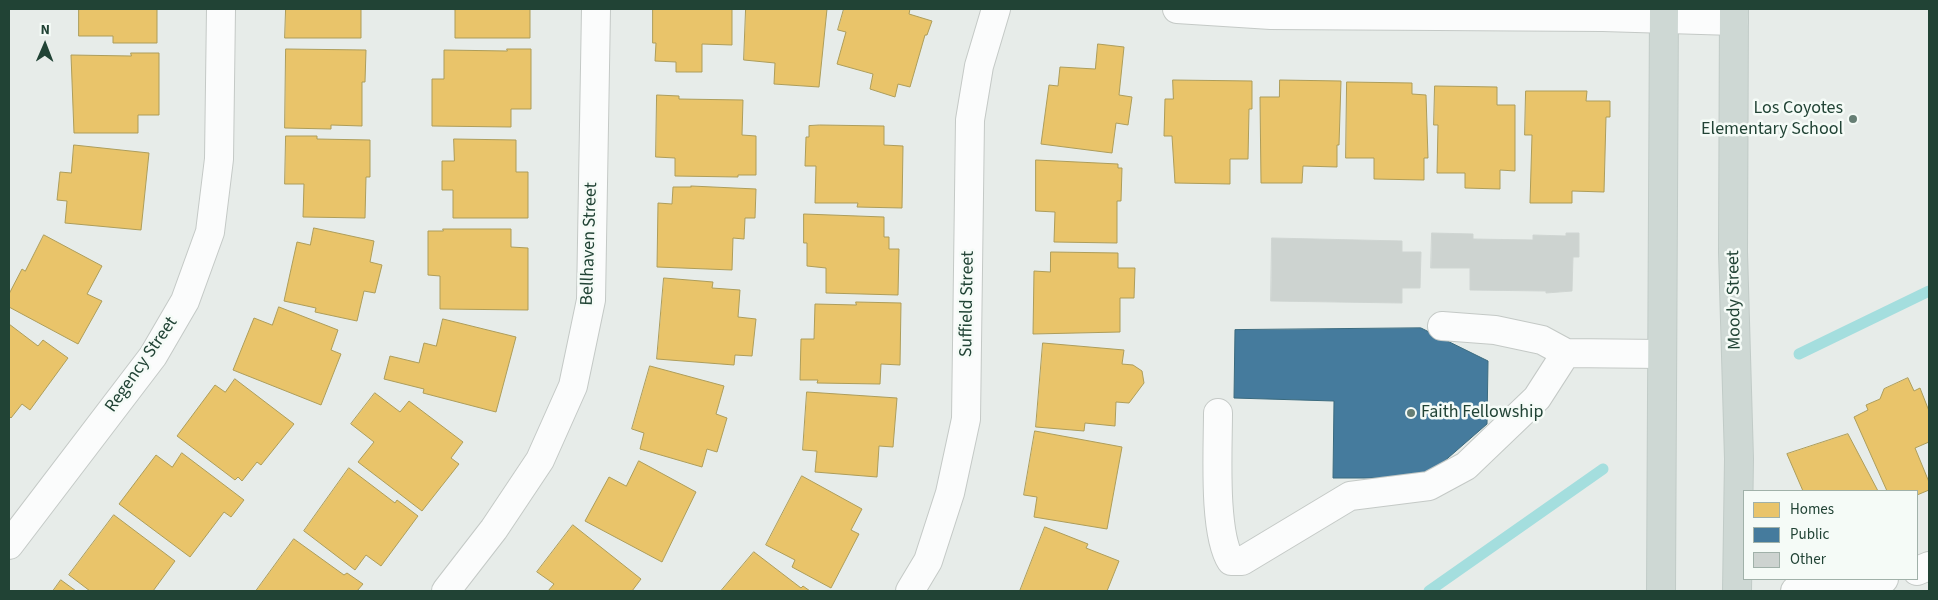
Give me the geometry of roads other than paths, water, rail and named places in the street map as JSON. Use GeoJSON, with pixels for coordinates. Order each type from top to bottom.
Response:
{"type":"FeatureCollection","features":[{"type":"Feature","properties":{"kind":"main road"},"geometry":{"type":"LineString","coordinates":[[1661,591],[1664,14]]}},
{"type":"Feature","properties":{"kind":"main road","name":"Moody Street"},"geometry":{"type":"LineString","coordinates":[[1734,15],[1733,252],[1739,459],[1737,591]]}},
{"type":"Feature","properties":{"kind":"street","name":"Regency Street"},"geometry":{"type":"LineString","coordinates":[[9,545],[153,356],[185,301],[210,232],[219,159],[221,9]]}},
{"type":"Feature","properties":{"kind":"street","name":"Bellhaven Street"},"geometry":{"type":"LineString","coordinates":[[446,591],[494,529],[540,460],[573,386],[591,300],[596,9]]}},
{"type":"Feature","properties":{"kind":"street","name":"Suffield Street"},"geometry":{"type":"LineString","coordinates":[[910,591],[928,562],[950,493],[966,419],[970,120],[979,66],[996,9]]}},
{"type":"Feature","properties":{"kind":"street"},"geometry":{"type":"LineString","coordinates":[[1177,9],[1271,15],[1734,15]]}},
{"type":"Feature","properties":{"kind":"street"},"geometry":{"type":"LineString","coordinates":[[1442,326],[1504,332],[1542,340],[1566,353],[1662,354]]}},
{"type":"Feature","properties":{"kind":"street"},"geometry":{"type":"LineString","coordinates":[[1218,413],[1220,531],[1224,550],[1231,561],[1242,561],[1350,496],[1429,486],[1466,466],[1537,398],[1566,353]]}},
{"type":"Feature","properties":{"kind":"street"},"geometry":{"type":"LineString","coordinates":[[1795,591],[1856,585],[1879,580]]}},
{"type":"Feature","properties":{"kind":"waterway"},"geometry":{"type":"LineString","coordinates":[[1799,354],[1929,291]]}},
{"type":"Feature","properties":{"kind":"waterway"},"geometry":{"type":"LineString","coordinates":[[1429,591],[1603,469]]}},
{"type":"Feature","properties":{"kind":"place","name":"Los Coyotes Elementary School"},"geometry":{"type":"Point","coordinates":[1853,119]}},
{"type":"Feature","properties":{"kind":"place","name":"Faith Fellowship"},"geometry":{"type":"Point","coordinates":[1411,413]}}]}
